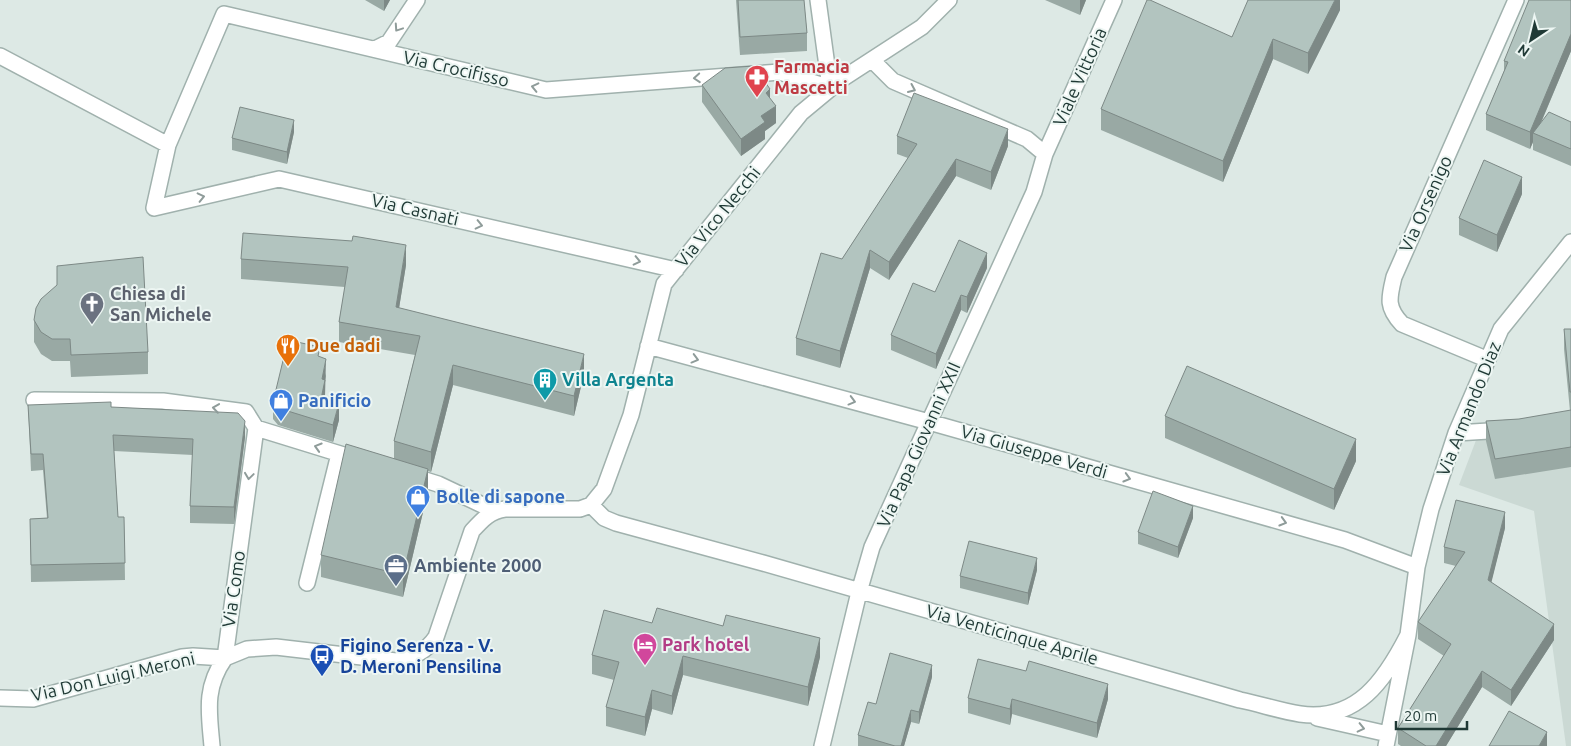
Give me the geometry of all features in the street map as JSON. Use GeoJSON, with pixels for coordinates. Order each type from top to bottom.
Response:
{"type":"FeatureCollection","features":[{"type":"Feature","properties":{"kind":"street"},"geometry":{"type":"LineString","coordinates":[[374,49],[389,42],[417,0]]}},
{"type":"Feature","properties":{"kind":"street"},"geometry":{"type":"LineString","coordinates":[[818,0],[830,88]]}},
{"type":"Feature","properties":{"kind":"street","name":"Via Vico Necchi"},"geometry":{"type":"LineString","coordinates":[[590,505],[604,490],[631,415],[664,284],[801,113],[830,88],[922,27],[949,0]]}},
{"type":"Feature","properties":{"kind":"street","name":"Viale Vittoria"},"geometry":{"type":"LineString","coordinates":[[1045,154],[1114,0]]}},
{"type":"Feature","properties":{"kind":"street","name":"Via Orsenigo"},"geometry":{"type":"LineString","coordinates":[[1486,359],[1402,324],[1392,314],[1389,297],[1394,277],[1516,0]]}},
{"type":"Feature","properties":{"kind":"street","name":"Via Crocifisso"},"geometry":{"type":"LineString","coordinates":[[154,208],[168,145],[224,7],[374,49],[546,90],[780,72],[830,88]]}},
{"type":"Feature","properties":{"kind":"street"},"geometry":{"type":"LineString","coordinates":[[0,56],[168,145]]}},
{"type":"Feature","properties":{"kind":"street"},"geometry":{"type":"LineString","coordinates":[[873,61],[893,80],[1027,140],[1045,154]]}},
{"type":"Feature","properties":{"kind":"street","name":"Via Papa Giovanni XXII"},"geometry":{"type":"LineString","coordinates":[[822,746],[859,592],[872,547],[1034,192],[1045,154]]}},
{"type":"Feature","properties":{"kind":"street","name":"Via Casnati"},"geometry":{"type":"LineString","coordinates":[[154,208],[279,179],[676,270]]}},
{"type":"Feature","properties":{"kind":"street","name":"Via Armando Diaz"},"geometry":{"type":"LineString","coordinates":[[1387,740],[1408,635],[1417,567],[1432,509],[1456,433],[1486,359],[1501,329],[1571,242]]}},
{"type":"Feature","properties":{"kind":"street","name":"Via Giuseppe Verdi"},"geometry":{"type":"LineString","coordinates":[[648,346],[929,422],[1345,540],[1417,567]]}},
{"type":"Feature","properties":{"kind":"street"},"geometry":{"type":"LineString","coordinates":[[34,400],[164,401],[246,412],[256,428],[375,465]]}},
{"type":"Feature","properties":{"kind":"street","name":"Via Como"},"geometry":{"type":"LineString","coordinates":[[212,746],[209,702],[211,686],[214,673],[225,658],[256,428]]}},
{"type":"Feature","properties":{"kind":"street"},"geometry":{"type":"LineString","coordinates":[[1456,433],[1518,430]]}},
{"type":"Feature","properties":{"kind":"street"},"geometry":{"type":"LineString","coordinates":[[307,583],[339,454]]}},
{"type":"Feature","properties":{"kind":"street"},"geometry":{"type":"LineString","coordinates":[[393,470],[438,484],[495,511],[569,510],[590,505]]}},
{"type":"Feature","properties":{"kind":"street","name":"Via Venticinque Aprile"},"geometry":{"type":"LineString","coordinates":[[590,505],[604,518],[616,524],[763,562],[859,592],[1240,700],[1300,714],[1329,714],[1351,707],[1372,690],[1391,668],[1408,635]]}},
{"type":"Feature","properties":{"kind":"street"},"geometry":{"type":"LineString","coordinates":[[225,658],[247,649],[263,647],[396,661],[420,652],[430,646],[436,637],[472,531],[495,511]]}},
{"type":"Feature","properties":{"kind":"street","name":"Via Don Luigi Meroni"},"geometry":{"type":"LineString","coordinates":[[0,698],[33,699],[182,657],[225,658]]}},
{"type":"Feature","properties":{"kind":"street"},"geometry":{"type":"LineString","coordinates":[[1300,714],[1387,740]]}},
{"type":"Feature","properties":{"kind":"shaded area"},"geometry":{"type":"Polygon","coordinates":[[[1571,423],[1571,746],[1566,746],[1534,511],[1459,485],[1478,435],[1571,423]]]}},
{"type":"Feature","properties":{"kind":"building"},"geometry":{"type":"Polygon","coordinates":[[[738,0],[804,0],[807,33],[740,37],[738,0]]]}},
{"type":"Feature","properties":{"kind":"building"},"geometry":{"type":"Polygon","coordinates":[[[1147,0],[1232,37],[1248,0],[1335,0],[1308,53],[1273,39],[1223,161],[1101,109],[1147,0]]]}},
{"type":"Feature","properties":{"kind":"building"},"geometry":{"type":"Polygon","coordinates":[[[1529,0],[1571,0],[1571,34],[1530,132],[1486,114],[1508,62],[1504,61],[1529,0]]]}},
{"type":"Feature","properties":{"kind":"building"},"geometry":{"type":"Polygon","coordinates":[[[754,66],[770,89],[766,93],[776,106],[761,116],[765,122],[741,139],[702,85],[725,68],[754,66]]]}},
{"type":"Feature","properties":{"kind":"building"},"geometry":{"type":"Polygon","coordinates":[[[914,93],[1008,129],[991,172],[956,159],[889,262],[870,250],[840,351],[796,338],[821,253],[842,259],[917,144],[897,136],[914,93]]]}},
{"type":"Feature","properties":{"kind":"building"},"geometry":{"type":"Polygon","coordinates":[[[240,107],[294,120],[287,152],[232,138],[240,107]]]}},
{"type":"Feature","properties":{"kind":"building"},"geometry":{"type":"Polygon","coordinates":[[[1549,112],[1571,122],[1571,149],[1533,133],[1549,112]]]}},
{"type":"Feature","properties":{"kind":"building"},"geometry":{"type":"Polygon","coordinates":[[[1484,160],[1522,177],[1497,235],[1459,218],[1484,160]]]}},
{"type":"Feature","properties":{"kind":"building"},"geometry":{"type":"Polygon","coordinates":[[[243,233],[352,241],[353,236],[406,245],[396,307],[584,354],[574,396],[453,365],[431,452],[394,441],[420,336],[339,322],[348,267],[241,259],[243,233]]]}},
{"type":"Feature","properties":{"kind":"building"},"geometry":{"type":"Polygon","coordinates":[[[959,240],[987,253],[967,297],[961,295],[936,354],[891,335],[913,283],[935,292],[959,240]]]}},
{"type":"Feature","properties":{"kind":"building","name":"Chiesa di San Michele"},"geometry":{"type":"Polygon","coordinates":[[[143,257],[148,352],[71,355],[70,339],[52,339],[41,332],[34,320],[36,308],[41,299],[57,285],[57,266],[143,257]]]}},
{"type":"Feature","properties":{"kind":"building"},"geometry":{"type":"Polygon","coordinates":[[[1564,329],[1571,329],[1571,392],[1570,392],[1564,329]]]}},
{"type":"Feature","properties":{"kind":"building"},"geometry":{"type":"Polygon","coordinates":[[[288,340],[320,347],[318,356],[326,359],[322,379],[325,380],[321,399],[339,403],[333,425],[278,408],[273,402],[288,340]]]}},
{"type":"Feature","properties":{"kind":"building"},"geometry":{"type":"Polygon","coordinates":[[[1187,366],[1356,439],[1334,489],[1165,416],[1187,366]]]}},
{"type":"Feature","properties":{"kind":"building"},"geometry":{"type":"Polygon","coordinates":[[[111,402],[111,407],[238,413],[245,421],[234,507],[190,506],[193,439],[113,435],[118,517],[124,517],[125,563],[31,565],[30,519],[48,518],[43,454],[31,454],[28,405],[111,402]]]}},
{"type":"Feature","properties":{"kind":"building"},"geometry":{"type":"Polygon","coordinates":[[[1571,410],[1571,447],[1495,459],[1486,421],[1519,419],[1571,410]]]}},
{"type":"Feature","properties":{"kind":"building"},"geometry":{"type":"Polygon","coordinates":[[[346,444],[428,469],[403,575],[321,555],[346,444]]]}},
{"type":"Feature","properties":{"kind":"building"},"geometry":{"type":"Polygon","coordinates":[[[1153,491],[1193,506],[1178,547],[1138,532],[1153,491]]]}},
{"type":"Feature","properties":{"kind":"building"},"geometry":{"type":"Polygon","coordinates":[[[1456,500],[1505,512],[1488,580],[1554,624],[1511,690],[1482,671],[1436,746],[1426,746],[1398,728],[1451,644],[1418,622],[1465,552],[1444,547],[1456,500]]]}},
{"type":"Feature","properties":{"kind":"building"},"geometry":{"type":"Polygon","coordinates":[[[969,541],[1037,558],[1028,593],[960,576],[969,541]]]}},
{"type":"Feature","properties":{"kind":"building"},"geometry":{"type":"Polygon","coordinates":[[[657,608],[723,626],[726,615],[820,638],[808,687],[683,656],[672,696],[652,690],[645,717],[606,707],[619,662],[592,655],[604,610],[652,623],[657,608]]]}},
{"type":"Feature","properties":{"kind":"building"},"geometry":{"type":"Polygon","coordinates":[[[890,653],[932,665],[919,712],[911,710],[901,746],[858,735],[868,702],[876,704],[890,653]]]}},
{"type":"Feature","properties":{"kind":"building"},"geometry":{"type":"Polygon","coordinates":[[[978,659],[1026,671],[1029,661],[1108,684],[1097,723],[1012,699],[1010,709],[968,698],[978,659]]]}},
{"type":"Feature","properties":{"kind":"building"},"geometry":{"type":"Polygon","coordinates":[[[1509,711],[1547,732],[1539,746],[1489,746],[1509,711]]]}},
{"type":"Feature","properties":{"kind":"place","name":"Farmacia Mascetti"},"geometry":{"type":"Point","coordinates":[757,98]}},
{"type":"Feature","properties":{"kind":"place","name":"Chiesa di San Michele"},"geometry":{"type":"Point","coordinates":[92,325]}},
{"type":"Feature","properties":{"kind":"place","name":"Due dadi"},"geometry":{"type":"Point","coordinates":[288,367]}},
{"type":"Feature","properties":{"kind":"place","name":"Villa Argenta"},"geometry":{"type":"Point","coordinates":[545,401]}},
{"type":"Feature","properties":{"kind":"place","name":"Panificio"},"geometry":{"type":"Point","coordinates":[281,422]}},
{"type":"Feature","properties":{"kind":"place","name":"Bolle di sapone"},"geometry":{"type":"Point","coordinates":[418,518]}},
{"type":"Feature","properties":{"kind":"place","name":"Ambiente 2000"},"geometry":{"type":"Point","coordinates":[396,587]}},
{"type":"Feature","properties":{"kind":"place","name":"Park hotel"},"geometry":{"type":"Point","coordinates":[645,666]}},
{"type":"Feature","properties":{"kind":"place","name":"Figino Serenza - V. D. Meroni Pensilina"},"geometry":{"type":"Point","coordinates":[322,677]}}]}
